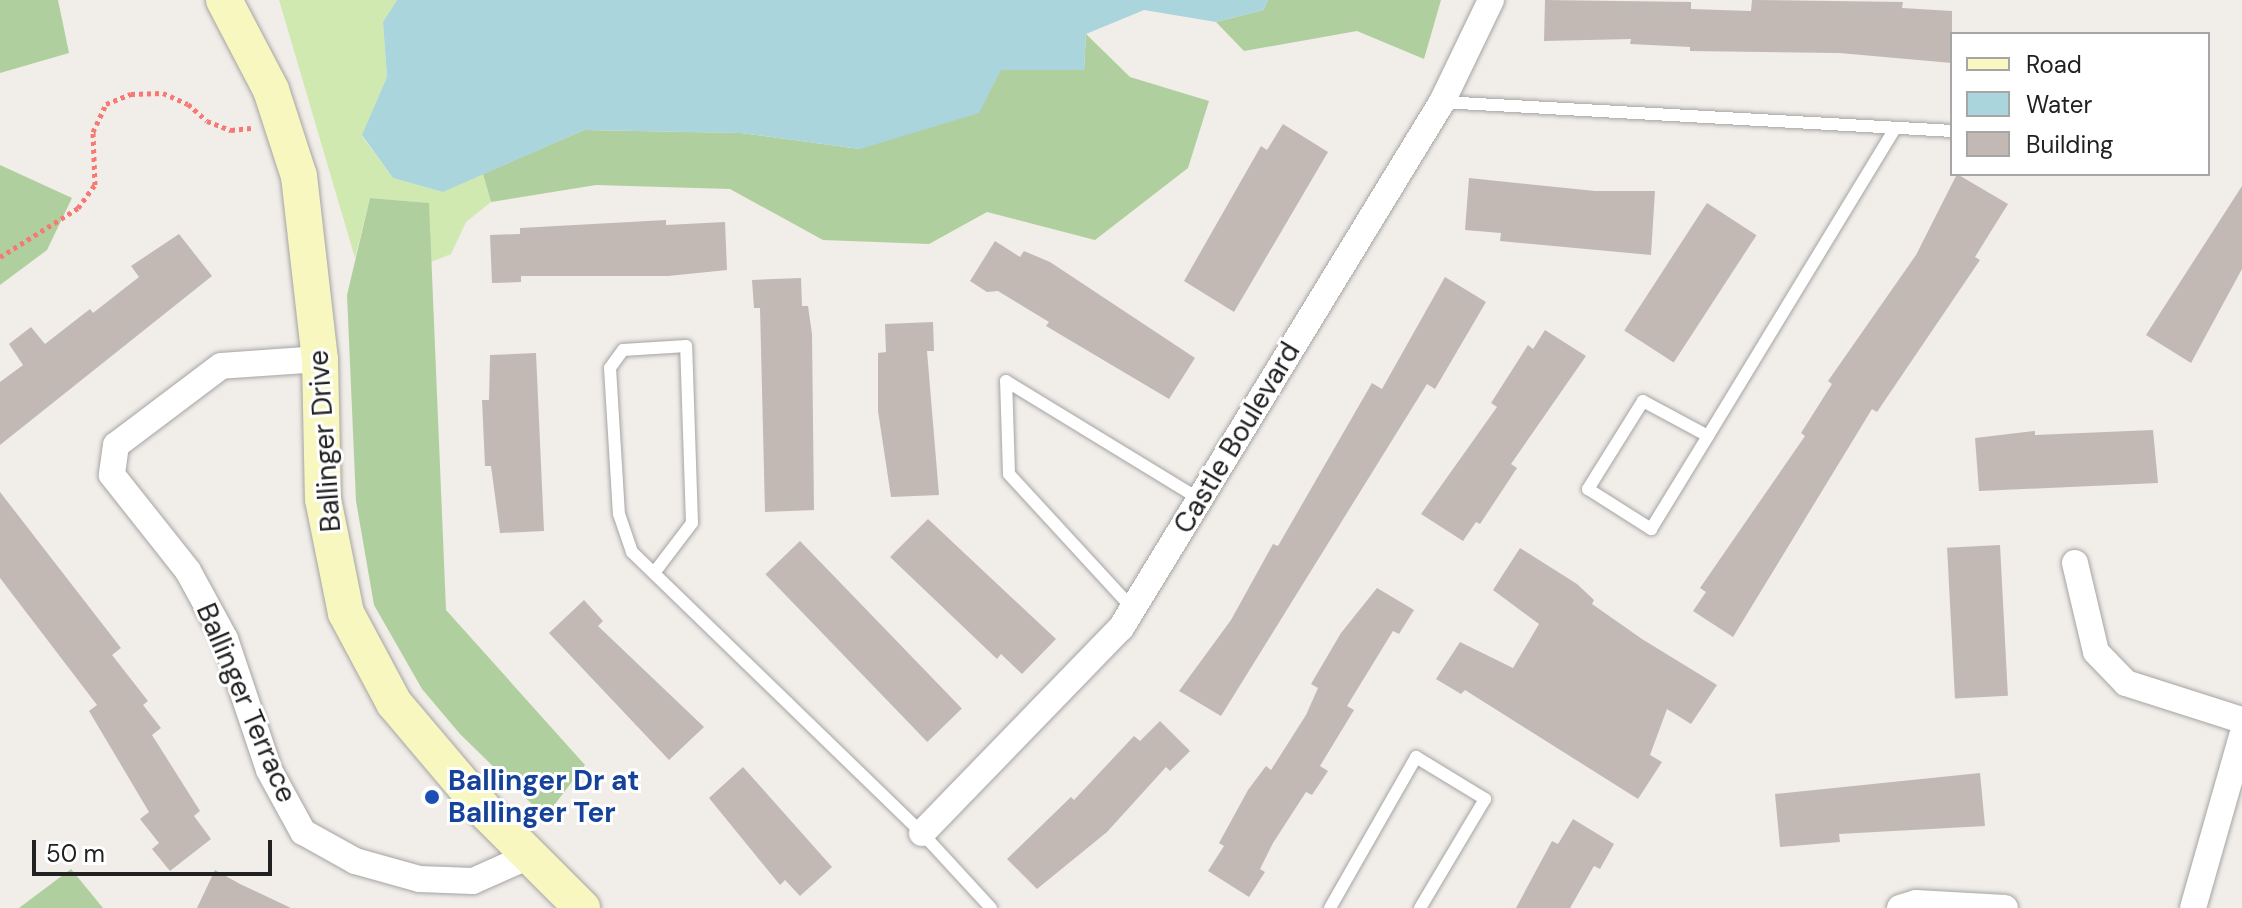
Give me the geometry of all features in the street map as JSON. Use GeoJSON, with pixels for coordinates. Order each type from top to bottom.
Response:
{"type":"FeatureCollection","features":[{"type":"Feature","properties":{"kind":"street","name":"Ballinger Drive"},"geometry":{"type":"LineString","coordinates":[[224,0],[271,90],[299,176],[320,359],[323,499],[346,613],[394,703],[529,856],[582,908]]}},
{"type":"Feature","properties":{"kind":"street","name":"Castle Boulevard"},"geometry":{"type":"LineString","coordinates":[[922,833],[1121,628],[1442,102],[1491,0]]}},
{"type":"Feature","properties":{"kind":"street","name":"Ballinger Terrace"},"geometry":{"type":"LineString","coordinates":[[320,359],[221,366],[116,445],[112,475],[188,571],[225,639],[269,770],[303,832],[355,861],[419,879],[473,881],[529,856]]}},
{"type":"Feature","properties":{"kind":"street"},"geometry":{"type":"LineString","coordinates":[[2075,563],[2096,652],[2126,683],[2242,720]]}},
{"type":"Feature","properties":{"kind":"street"},"geometry":{"type":"LineString","coordinates":[[2193,908],[2242,736]]}},
{"type":"Feature","properties":{"kind":"street"},"geometry":{"type":"LineString","coordinates":[[1900,908],[1916,903],[2005,908]]}},
{"type":"Feature","properties":{"kind":"lane"},"geometry":{"type":"LineString","coordinates":[[1442,102],[1950,131]]}},
{"type":"Feature","properties":{"kind":"lane"},"geometry":{"type":"LineString","coordinates":[[1708,436],[1643,401],[1588,489],[1651,529],[1708,436],[1895,129]]}},
{"type":"Feature","properties":{"kind":"lane"},"geometry":{"type":"LineString","coordinates":[[654,573],[692,523],[686,346],[623,350],[610,368],[619,514],[632,552],[922,833],[991,908]]}},
{"type":"Feature","properties":{"kind":"lane"},"geometry":{"type":"LineString","coordinates":[[1133,609],[1009,474],[1006,381],[1199,499]]}},
{"type":"Feature","properties":{"kind":"lane"},"geometry":{"type":"LineString","coordinates":[[1330,908],[1416,757],[1485,799],[1420,908]]}},
{"type":"Feature","properties":{"kind":"path"},"geometry":{"type":"LineString","coordinates":[[0,257],[78,208],[95,185],[93,132],[106,104],[131,94],[163,93],[231,130],[282,124]]}},
{"type":"Feature","properties":{"kind":"green space"},"geometry":{"type":"Polygon","coordinates":[[[0,0],[58,0],[69,53],[0,73],[0,0]]]}},
{"type":"Feature","properties":{"kind":"green space"},"geometry":{"type":"Polygon","coordinates":[[[279,0],[397,0],[383,22],[387,77],[362,136],[393,178],[443,192],[483,174],[491,202],[466,222],[451,254],[431,262],[428,203],[370,198],[355,258],[279,0]]]}},
{"type":"Feature","properties":{"kind":"green space"},"geometry":{"type":"Polygon","coordinates":[[[1268,0],[1441,0],[1424,59],[1357,31],[1244,51],[1216,22],[1263,10],[1268,0]]]}},
{"type":"Feature","properties":{"kind":"green space"},"geometry":{"type":"Polygon","coordinates":[[[1086,34],[1130,77],[1209,101],[1188,168],[1095,240],[987,212],[929,244],[823,240],[730,189],[596,185],[491,202],[483,174],[584,130],[741,133],[860,149],[1000,70],[1084,70],[1086,34]]]}},
{"type":"Feature","properties":{"kind":"green space"},"geometry":{"type":"Polygon","coordinates":[[[0,165],[72,198],[47,250],[0,285],[0,165]]]}},
{"type":"Feature","properties":{"kind":"green space"},"geometry":{"type":"Polygon","coordinates":[[[370,198],[429,203],[446,610],[585,765],[545,817],[460,734],[422,689],[374,605],[356,501],[347,295],[370,198]]]}},
{"type":"Feature","properties":{"kind":"green space"},"geometry":{"type":"Polygon","coordinates":[[[71,869],[103,908],[19,908],[71,869]]]}},
{"type":"Feature","properties":{"kind":"water"},"geometry":{"type":"Polygon","coordinates":[[[397,0],[1268,0],[1263,10],[1216,22],[1144,10],[1086,34],[1084,70],[1001,70],[979,113],[860,149],[741,133],[584,130],[443,192],[393,178],[362,135],[387,77],[383,22],[397,0]]]}},
{"type":"Feature","properties":{"kind":"building"},"geometry":{"type":"Polygon","coordinates":[[[1545,0],[1691,2],[1691,9],[1751,11],[1752,0],[1903,2],[1902,8],[1952,11],[1950,63],[1839,53],[1690,51],[1690,47],[1630,44],[1631,39],[1544,41],[1545,0]]]}},
{"type":"Feature","properties":{"kind":"building"},"geometry":{"type":"Polygon","coordinates":[[[1283,124],[1328,152],[1234,312],[1184,281],[1261,146],[1267,150],[1283,124]]]}},
{"type":"Feature","properties":{"kind":"building"},"geometry":{"type":"Polygon","coordinates":[[[1956,176],[2008,204],[1975,257],[1980,260],[1877,412],[1872,409],[1733,637],[1693,611],[1706,592],[1700,588],[1805,436],[1801,433],[1832,384],[1828,381],[1916,255],[1956,176]]]}},
{"type":"Feature","properties":{"kind":"building"},"geometry":{"type":"Polygon","coordinates":[[[1469,178],[1595,191],[1655,191],[1651,255],[1500,241],[1501,233],[1465,230],[1469,178]]]}},
{"type":"Feature","properties":{"kind":"building"},"geometry":{"type":"Polygon","coordinates":[[[2242,186],[2242,269],[2191,363],[2146,335],[2242,186]]]}},
{"type":"Feature","properties":{"kind":"building"},"geometry":{"type":"Polygon","coordinates":[[[1707,203],[1756,235],[1674,363],[1624,330],[1707,203]]]}},
{"type":"Feature","properties":{"kind":"building"},"geometry":{"type":"Polygon","coordinates":[[[666,220],[666,225],[725,222],[727,270],[668,276],[521,276],[521,282],[492,283],[490,235],[520,234],[520,228],[666,220]]]}},
{"type":"Feature","properties":{"kind":"building"},"geometry":{"type":"Polygon","coordinates":[[[179,234],[212,276],[0,445],[0,382],[23,365],[9,344],[31,327],[45,344],[90,309],[93,313],[139,277],[131,266],[179,234]]]}},
{"type":"Feature","properties":{"kind":"building"},"geometry":{"type":"Polygon","coordinates":[[[995,241],[1020,257],[1024,251],[1050,262],[1195,358],[1169,399],[1046,326],[1049,322],[998,291],[987,292],[970,281],[995,241]]]}},
{"type":"Feature","properties":{"kind":"building"},"geometry":{"type":"Polygon","coordinates":[[[1445,277],[1486,302],[1435,389],[1427,384],[1221,716],[1179,691],[1231,620],[1273,544],[1278,546],[1372,383],[1382,389],[1445,277]]]}},
{"type":"Feature","properties":{"kind":"building"},"geometry":{"type":"Polygon","coordinates":[[[801,278],[802,306],[808,306],[812,334],[814,510],[765,512],[760,308],[754,308],[752,280],[801,278]]]}},
{"type":"Feature","properties":{"kind":"building"},"geometry":{"type":"Polygon","coordinates":[[[933,322],[934,351],[927,351],[939,495],[891,497],[878,411],[878,353],[886,352],[885,324],[933,322]]]}},
{"type":"Feature","properties":{"kind":"building"},"geometry":{"type":"Polygon","coordinates":[[[1545,330],[1586,356],[1511,464],[1517,468],[1480,524],[1476,522],[1463,541],[1421,514],[1497,407],[1491,403],[1528,345],[1533,349],[1545,330]]]}},
{"type":"Feature","properties":{"kind":"building"},"geometry":{"type":"Polygon","coordinates":[[[536,353],[544,531],[500,533],[491,466],[485,466],[482,400],[489,400],[490,355],[536,353]]]}},
{"type":"Feature","properties":{"kind":"building"},"geometry":{"type":"Polygon","coordinates":[[[2153,430],[2158,483],[1979,491],[1975,438],[2035,431],[2035,435],[2153,430]]]}},
{"type":"Feature","properties":{"kind":"building"},"geometry":{"type":"Polygon","coordinates":[[[0,492],[121,648],[112,655],[148,701],[143,705],[161,728],[152,735],[200,811],[194,816],[211,839],[170,871],[152,849],[159,843],[140,819],[149,812],[89,711],[97,705],[0,578],[0,492]]]}},
{"type":"Feature","properties":{"kind":"building"},"geometry":{"type":"Polygon","coordinates":[[[928,519],[1056,639],[1022,674],[1001,654],[997,659],[890,557],[928,519]]]}},
{"type":"Feature","properties":{"kind":"building"},"geometry":{"type":"Polygon","coordinates":[[[800,541],[962,709],[927,742],[765,574],[800,541]]]}},
{"type":"Feature","properties":{"kind":"building"},"geometry":{"type":"Polygon","coordinates":[[[2000,545],[2008,696],[1955,699],[1947,548],[2000,545]]]}},
{"type":"Feature","properties":{"kind":"building"},"geometry":{"type":"Polygon","coordinates":[[[1520,548],[1577,584],[1594,600],[1592,604],[1642,639],[1717,685],[1691,724],[1667,709],[1650,755],[1662,762],[1638,799],[1465,690],[1461,694],[1436,679],[1460,642],[1513,668],[1539,624],[1493,590],[1520,548]]]}},
{"type":"Feature","properties":{"kind":"building"},"geometry":{"type":"Polygon","coordinates":[[[1377,588],[1414,610],[1399,634],[1393,631],[1347,706],[1354,710],[1320,766],[1328,771],[1312,795],[1306,792],[1273,843],[1260,869],[1265,872],[1249,897],[1208,871],[1224,846],[1219,843],[1248,790],[1266,766],[1271,770],[1306,715],[1318,688],[1311,684],[1341,633],[1377,588]]]}},
{"type":"Feature","properties":{"kind":"building"},"geometry":{"type":"Polygon","coordinates":[[[584,600],[603,621],[598,626],[704,727],[669,760],[549,633],[584,600]]]}},
{"type":"Feature","properties":{"kind":"building"},"geometry":{"type":"Polygon","coordinates":[[[1160,721],[1190,751],[1170,771],[1166,767],[1107,832],[1037,889],[1007,859],[1071,797],[1074,800],[1134,736],[1140,741],[1160,721]]]}},
{"type":"Feature","properties":{"kind":"building"},"geometry":{"type":"Polygon","coordinates":[[[743,767],[832,867],[800,896],[785,880],[780,885],[709,798],[743,767]]]}},
{"type":"Feature","properties":{"kind":"building"},"geometry":{"type":"Polygon","coordinates":[[[1980,773],[1985,826],[1839,834],[1840,842],[1780,847],[1775,794],[1980,773]]]}},
{"type":"Feature","properties":{"kind":"building"},"geometry":{"type":"Polygon","coordinates":[[[1573,819],[1614,844],[1600,869],[1594,866],[1570,908],[1516,908],[1552,841],[1558,844],[1573,819]]]}},
{"type":"Feature","properties":{"kind":"building"},"geometry":{"type":"Polygon","coordinates":[[[215,870],[240,884],[291,908],[197,908],[215,870]]]}},
{"type":"Feature","properties":{"kind":"place","name":"Ballinger Dr at Ballinger Ter"},"geometry":{"type":"Point","coordinates":[432,797]}}]}
